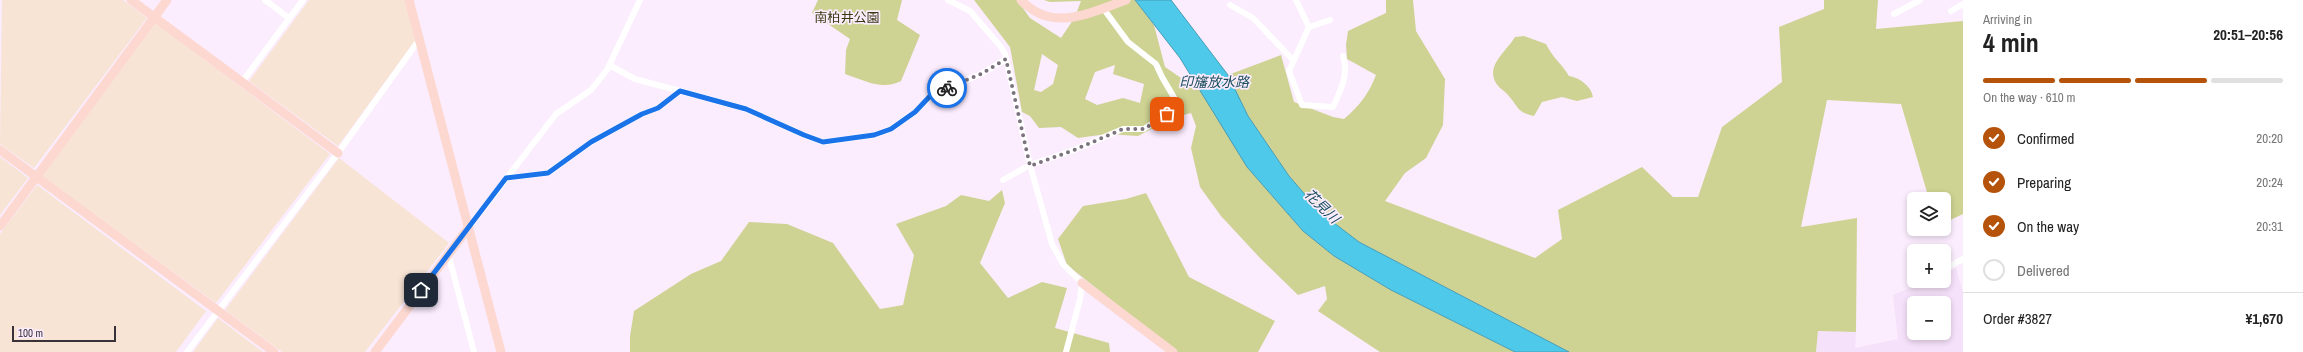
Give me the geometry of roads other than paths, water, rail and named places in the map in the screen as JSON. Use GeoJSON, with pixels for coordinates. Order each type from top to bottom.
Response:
{"type":"FeatureCollection","features":[{"type":"Feature","properties":{"kind":"street"},"geometry":{"type":"LineString","coordinates":[[131,0],[338,153]]}},
{"type":"Feature","properties":{"kind":"street"},"geometry":{"type":"LineString","coordinates":[[0,226],[166,0]]}},
{"type":"Feature","properties":{"kind":"street"},"geometry":{"type":"LineString","coordinates":[[265,0],[290,18]]}},
{"type":"Feature","properties":{"kind":"street"},"geometry":{"type":"LineString","coordinates":[[242,82],[303,0]]}},
{"type":"Feature","properties":{"kind":"street"},"geometry":{"type":"LineString","coordinates":[[409,0],[501,352]]}},
{"type":"Feature","properties":{"kind":"street"},"geometry":{"type":"LineString","coordinates":[[375,352],[448,253],[556,114],[591,90],[609,65],[640,0]]}},
{"type":"Feature","properties":{"kind":"street"},"geometry":{"type":"LineString","coordinates":[[948,0],[970,11],[1001,47],[1006,59],[1030,166],[1052,244],[1063,264],[1082,283],[1173,352]]}},
{"type":"Feature","properties":{"kind":"street"},"geometry":{"type":"LineString","coordinates":[[1021,0],[1038,13],[1055,19],[1075,17],[1126,0]]}},
{"type":"Feature","properties":{"kind":"street"},"geometry":{"type":"LineString","coordinates":[[1296,0],[1309,27]]}},
{"type":"Feature","properties":{"kind":"street"},"geometry":{"type":"LineString","coordinates":[[1894,14],[1920,0]]}},
{"type":"Feature","properties":{"kind":"street"},"geometry":{"type":"LineString","coordinates":[[1951,11],[1963,4]]}},
{"type":"Feature","properties":{"kind":"street"},"geometry":{"type":"LineString","coordinates":[[1230,5],[1253,18],[1293,60]]}},
{"type":"Feature","properties":{"kind":"street"},"geometry":{"type":"LineString","coordinates":[[1003,180],[1030,166],[1074,150],[1123,129],[1144,129],[1180,106],[1162,78],[1156,64],[1128,42],[1107,7]]}},
{"type":"Feature","properties":{"kind":"street"},"geometry":{"type":"LineString","coordinates":[[1330,20],[1309,27],[1288,71],[1302,105],[1333,107],[1342,87],[1346,70],[1343,56]]}},
{"type":"Feature","properties":{"kind":"street"},"geometry":{"type":"LineString","coordinates":[[187,352],[338,153],[420,40]]}},
{"type":"Feature","properties":{"kind":"street"},"geometry":{"type":"LineString","coordinates":[[609,65],[635,79],[746,109],[823,142],[874,135],[891,129],[915,112],[932,94],[981,74],[1006,59]]}},
{"type":"Feature","properties":{"kind":"street"},"geometry":{"type":"LineString","coordinates":[[506,178],[548,173],[591,142],[642,114],[658,108],[680,91]]}},
{"type":"Feature","properties":{"kind":"street"},"geometry":{"type":"LineString","coordinates":[[0,150],[274,352]]}},
{"type":"Feature","properties":{"kind":"street"},"geometry":{"type":"LineString","coordinates":[[448,253],[474,352]]}},
{"type":"Feature","properties":{"kind":"street"},"geometry":{"type":"LineString","coordinates":[[1951,265],[1963,259]]}},
{"type":"Feature","properties":{"kind":"street"},"geometry":{"type":"LineString","coordinates":[[1066,352],[1080,299],[1082,283]]}},
{"type":"Feature","properties":{"kind":"water","name":"印旛放水路"},"geometry":{"type":"Polygon","coordinates":[[[1135,0],[1171,0],[1228,75],[1248,116],[1289,176],[1321,213],[1359,242],[1569,352],[1515,352],[1391,290],[1334,256],[1303,231],[1247,167],[1180,58],[1135,0]]]}},
{"type":"Feature","properties":{"kind":"park label","name":"南柏井公園"},"geometry":{"type":"Point","coordinates":[847,17]}},
{"type":"Feature","properties":{"kind":"water label","name":"花見川"},"geometry":{"type":"Point","coordinates":[1322,206]}}]}
